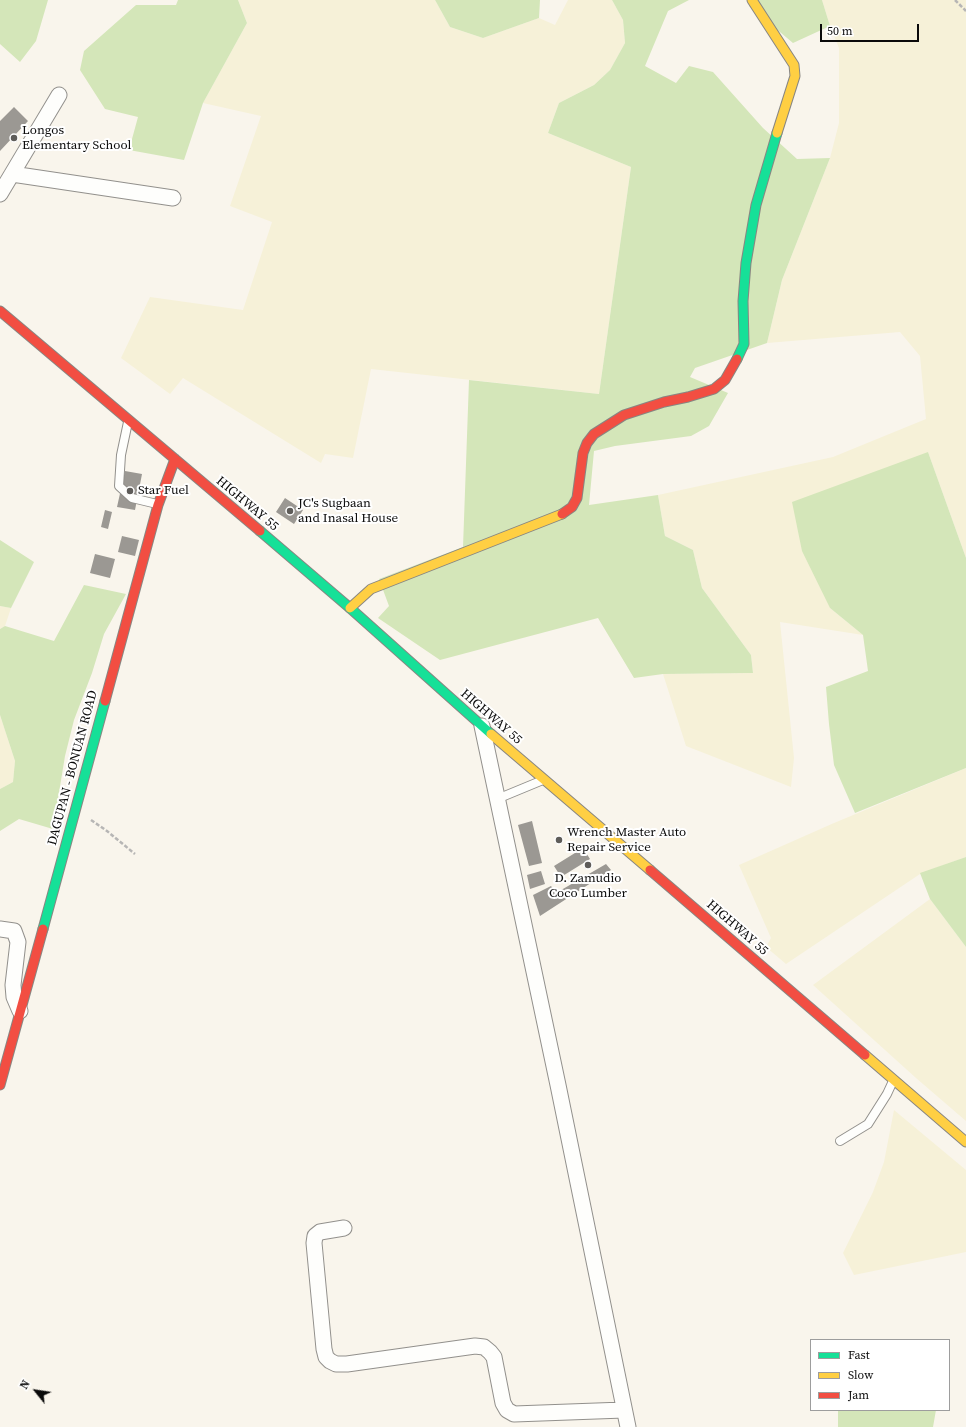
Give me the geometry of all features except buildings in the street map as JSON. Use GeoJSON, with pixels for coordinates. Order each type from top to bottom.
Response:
{"type":"FeatureCollection","features":[{"type":"Feature","properties":{"kind":"main road"},"geometry":{"type":"LineString","coordinates":[[350,608],[371,589],[565,513],[572,507],[577,498],[583,453],[587,443],[594,434],[624,415],[664,402],[688,397],[714,389],[725,380],[729,374],[744,344],[742,301],[746,263],[756,205],[782,114],[795,76],[794,65],[752,0]]}},
{"type":"Feature","properties":{"kind":"main road","name":"HIGHWAY 55"},"geometry":{"type":"LineString","coordinates":[[0,311],[350,608],[544,780],[966,1142]]}},
{"type":"Feature","properties":{"kind":"main road","name":"DAGUPAN - BONUAN ROAD"},"geometry":{"type":"LineString","coordinates":[[0,1085],[80,796],[158,505],[166,479],[175,460]]}},
{"type":"Feature","properties":{"kind":"street"},"geometry":{"type":"LineString","coordinates":[[0,194],[59,95]]}},
{"type":"Feature","properties":{"kind":"street"},"geometry":{"type":"LineString","coordinates":[[12,174],[173,198]]}},
{"type":"Feature","properties":{"kind":"street"},"geometry":{"type":"LineString","coordinates":[[482,726],[558,1085],[628,1427]]}},
{"type":"Feature","properties":{"kind":"street"},"geometry":{"type":"LineString","coordinates":[[0,929],[14,931],[18,942],[13,985],[14,997],[20,1011]]}},
{"type":"Feature","properties":{"kind":"street"},"geometry":{"type":"LineString","coordinates":[[344,1228],[320,1232],[315,1236],[314,1243],[324,1349],[326,1357],[330,1361],[336,1364],[347,1364],[475,1346],[484,1348],[494,1357],[503,1403],[507,1410],[514,1414],[624,1410]]}},
{"type":"Feature","properties":{"kind":"lane"},"geometry":{"type":"LineString","coordinates":[[129,419],[121,455],[119,486],[132,498],[158,505]]}},
{"type":"Feature","properties":{"kind":"lane"},"geometry":{"type":"LineString","coordinates":[[497,799],[544,780]]}},
{"type":"Feature","properties":{"kind":"lane"},"geometry":{"type":"LineString","coordinates":[[840,1141],[868,1124],[894,1080]]}},
{"type":"Feature","properties":{"kind":"path"},"geometry":{"type":"LineString","coordinates":[[955,0],[966,11]]}},
{"type":"Feature","properties":{"kind":"path"},"geometry":{"type":"LineString","coordinates":[[76,810],[107,831],[135,854]]}},
{"type":"Feature","properties":{"kind":"shaded area"},"geometry":{"type":"Polygon","coordinates":[[[238,0],[435,0],[450,27],[483,38],[539,18],[555,25],[568,0],[612,0],[623,20],[625,43],[610,70],[594,85],[559,103],[548,133],[631,167],[599,394],[371,369],[353,458],[325,454],[321,463],[183,378],[170,394],[121,358],[150,297],[243,310],[272,222],[230,206],[261,116],[203,103],[247,23],[238,0]]]}},
{"type":"Feature","properties":{"kind":"shaded area"},"geometry":{"type":"Polygon","coordinates":[[[822,0],[966,0],[966,558],[928,452],[830,608],[863,635],[780,622],[794,758],[791,787],[686,746],[663,674],[753,673],[751,655],[702,588],[693,550],[665,536],[658,495],[833,457],[926,419],[920,356],[900,332],[767,343],[782,280],[830,158],[839,123],[839,48],[822,0]]]}},
{"type":"Feature","properties":{"kind":"shaded area"},"geometry":{"type":"Polygon","coordinates":[[[0,606],[11,608],[5,626],[0,629],[0,606]]]}},
{"type":"Feature","properties":{"kind":"shaded area"},"geometry":{"type":"Polygon","coordinates":[[[0,715],[15,761],[13,782],[0,789],[0,715]]]}},
{"type":"Feature","properties":{"kind":"shaded area"},"geometry":{"type":"Polygon","coordinates":[[[966,768],[966,857],[920,874],[786,964],[766,947],[771,938],[739,865],[834,823],[966,768]]]}},
{"type":"Feature","properties":{"kind":"shaded area"},"geometry":{"type":"Polygon","coordinates":[[[930,899],[966,947],[966,1121],[813,985],[930,899]]]}},
{"type":"Feature","properties":{"kind":"shaded area"},"geometry":{"type":"Polygon","coordinates":[[[894,1110],[966,1170],[966,1252],[854,1275],[843,1253],[873,1192],[884,1162],[894,1110]]]}},
{"type":"Feature","properties":{"kind":"green space"},"geometry":{"type":"Polygon","coordinates":[[[0,0],[48,0],[36,41],[20,62],[0,44],[0,0]]]}},
{"type":"Feature","properties":{"kind":"green space"},"geometry":{"type":"Polygon","coordinates":[[[178,0],[238,0],[247,23],[203,103],[184,160],[129,150],[138,117],[105,109],[80,70],[84,51],[136,5],[176,5],[178,0]]]}},
{"type":"Feature","properties":{"kind":"green space"},"geometry":{"type":"Polygon","coordinates":[[[435,0],[540,0],[539,18],[483,38],[450,27],[435,0]]]}},
{"type":"Feature","properties":{"kind":"green space"},"geometry":{"type":"Polygon","coordinates":[[[612,0],[689,0],[668,11],[645,66],[676,83],[689,66],[713,72],[763,128],[797,159],[830,158],[782,280],[767,343],[695,368],[690,377],[728,393],[709,426],[691,436],[615,446],[594,451],[589,505],[658,495],[665,536],[693,550],[702,588],[751,655],[753,673],[663,674],[634,678],[598,618],[440,660],[378,618],[389,606],[379,579],[463,547],[469,380],[599,394],[631,167],[548,133],[559,103],[594,85],[610,70],[625,43],[623,20],[612,0]]]}},
{"type":"Feature","properties":{"kind":"green space"},"geometry":{"type":"Polygon","coordinates":[[[758,0],[822,0],[830,26],[793,43],[749,6],[758,0]]]}},
{"type":"Feature","properties":{"kind":"green space"},"geometry":{"type":"Polygon","coordinates":[[[928,452],[966,558],[966,768],[855,813],[834,765],[826,687],[868,671],[863,635],[830,608],[802,551],[792,502],[928,452]]]}},
{"type":"Feature","properties":{"kind":"green space"},"geometry":{"type":"Polygon","coordinates":[[[0,540],[34,562],[11,608],[0,606],[0,540]]]}},
{"type":"Feature","properties":{"kind":"green space"},"geometry":{"type":"Polygon","coordinates":[[[84,585],[126,594],[104,634],[92,673],[74,720],[65,756],[53,829],[19,819],[0,831],[0,789],[13,782],[15,761],[0,715],[0,629],[5,626],[54,641],[84,585]]]}},
{"type":"Feature","properties":{"kind":"green space"},"geometry":{"type":"Polygon","coordinates":[[[966,857],[966,947],[930,899],[920,873],[966,857]]]}},
{"type":"Feature","properties":{"kind":"green space"},"geometry":{"type":"Polygon","coordinates":[[[838,1411],[936,1411],[933,1427],[838,1427],[838,1411]]]}},
{"type":"Feature","properties":{"kind":"traffic: fast"},"geometry":{"type":"LineString","coordinates":[[737,359],[744,344],[743,301],[746,263],[756,205],[777,133]]}},
{"type":"Feature","properties":{"kind":"traffic: fast"},"geometry":{"type":"LineString","coordinates":[[260,531],[350,608],[491,734]]}},
{"type":"Feature","properties":{"kind":"traffic: fast"},"geometry":{"type":"LineString","coordinates":[[43,929],[105,701]]}},
{"type":"Feature","properties":{"kind":"traffic: slow"},"geometry":{"type":"LineString","coordinates":[[752,0],[794,65],[795,76],[777,133]]}},
{"type":"Feature","properties":{"kind":"traffic: slow"},"geometry":{"type":"LineString","coordinates":[[350,608],[371,589],[562,514]]}},
{"type":"Feature","properties":{"kind":"traffic: slow"},"geometry":{"type":"LineString","coordinates":[[491,734],[650,870]]}},
{"type":"Feature","properties":{"kind":"traffic: slow"},"geometry":{"type":"LineString","coordinates":[[865,1055],[966,1142]]}},
{"type":"Feature","properties":{"kind":"traffic: jam"},"geometry":{"type":"LineString","coordinates":[[0,311],[260,531]]}},
{"type":"Feature","properties":{"kind":"traffic: jam"},"geometry":{"type":"LineString","coordinates":[[562,514],[572,507],[577,498],[583,453],[587,443],[594,434],[624,415],[664,402],[688,397],[714,389],[725,380],[737,359]]}},
{"type":"Feature","properties":{"kind":"traffic: jam"},"geometry":{"type":"LineString","coordinates":[[105,701],[158,505],[175,459]]}},
{"type":"Feature","properties":{"kind":"traffic: jam"},"geometry":{"type":"LineString","coordinates":[[650,870],[865,1055]]}},
{"type":"Feature","properties":{"kind":"traffic: jam"},"geometry":{"type":"LineString","coordinates":[[0,1085],[43,929]]}},
{"type":"Feature","properties":{"kind":"place","name":"Longos Elementary School"},"geometry":{"type":"Point","coordinates":[14,138]}},
{"type":"Feature","properties":{"kind":"place","name":"Star Fuel"},"geometry":{"type":"Point","coordinates":[130,491]}},
{"type":"Feature","properties":{"kind":"place","name":"JC's Sugbaan and Inasal House"},"geometry":{"type":"Point","coordinates":[290,511]}},
{"type":"Feature","properties":{"kind":"place","name":"Wrench Master Auto Repair Service"},"geometry":{"type":"Point","coordinates":[559,840]}},
{"type":"Feature","properties":{"kind":"place","name":"D. Zamudio Coco Lumber"},"geometry":{"type":"Point","coordinates":[588,865]}}]}
